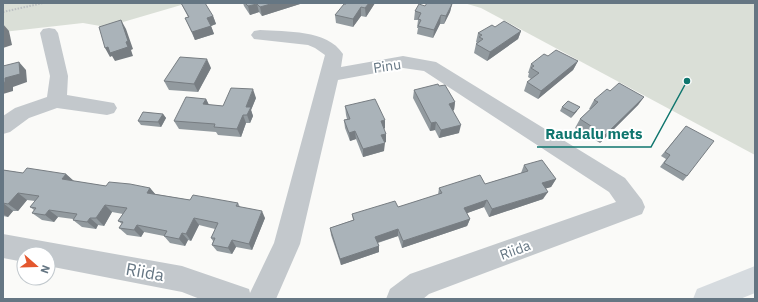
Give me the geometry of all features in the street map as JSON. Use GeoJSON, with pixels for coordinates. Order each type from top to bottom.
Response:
{"type":"FeatureCollection","features":[{"type":"Feature","properties":{"kind":"main road"},"geometry":{"type":"LineString","coordinates":[[707,299],[755,279]]}},
{"type":"Feature","properties":{"kind":"street"},"geometry":{"type":"LineString","coordinates":[[49,33],[59,76],[56,100]]}},
{"type":"Feature","properties":{"kind":"street"},"geometry":{"type":"LineString","coordinates":[[260,35],[298,38],[323,44],[330,47],[334,54],[287,244],[262,299]]}},
{"type":"Feature","properties":{"kind":"street","name":"Pinu"},"geometry":{"type":"LineString","coordinates":[[330,75],[404,62],[429,66],[617,185],[633,207]]}},
{"type":"Feature","properties":{"kind":"street"},"geometry":{"type":"LineString","coordinates":[[3,126],[22,114],[56,100],[107,108]]}},
{"type":"Feature","properties":{"kind":"street","name":"Riida"},"geometry":{"type":"LineString","coordinates":[[400,299],[420,284],[633,207]]}},
{"type":"Feature","properties":{"kind":"street","name":"Riida"},"geometry":{"type":"LineString","coordinates":[[3,246],[16,248]]}},
{"type":"Feature","properties":{"kind":"street","name":"Riida"},"geometry":{"type":"LineString","coordinates":[[56,255],[182,278],[239,299]]}},
{"type":"Feature","properties":{"kind":"path"},"geometry":{"type":"LineString","coordinates":[[3,12],[43,3]]}},
{"type":"Feature","properties":{"kind":"shaded area"},"geometry":{"type":"Polygon","coordinates":[[[3,3],[188,3],[106,27],[83,23],[3,32],[3,3]]]}},
{"type":"Feature","properties":{"kind":"shaded area"},"geometry":{"type":"Polygon","coordinates":[[[464,3],[755,3],[755,155],[481,8],[464,3]]]}},
{"type":"Feature","properties":{"kind":"building"},"geometry":{"type":"Polygon","coordinates":[[[181,3],[205,3],[213,16],[207,18],[211,26],[192,32],[185,18],[189,17],[181,3]]]}},
{"type":"Feature","properties":{"kind":"building"},"geometry":{"type":"Polygon","coordinates":[[[245,3],[274,3],[260,7],[257,4],[248,6],[245,3]]]}},
{"type":"Feature","properties":{"kind":"building"},"geometry":{"type":"Polygon","coordinates":[[[369,3],[365,8],[361,7],[353,19],[335,15],[344,4],[369,3]]]}},
{"type":"Feature","properties":{"kind":"building"},"geometry":{"type":"Polygon","coordinates":[[[427,3],[452,4],[446,16],[441,15],[434,30],[418,26],[421,20],[418,19],[421,13],[415,11],[419,4],[425,6],[427,3]]]}},
{"type":"Feature","properties":{"kind":"building"},"geometry":{"type":"Polygon","coordinates":[[[121,20],[128,41],[126,42],[128,47],[110,53],[108,47],[105,48],[99,27],[121,20]]]}},
{"type":"Feature","properties":{"kind":"building"},"geometry":{"type":"Polygon","coordinates":[[[504,21],[521,31],[490,52],[476,44],[483,39],[479,37],[482,35],[478,33],[492,25],[495,27],[504,21]]]}},
{"type":"Feature","properties":{"kind":"building"},"geometry":{"type":"Polygon","coordinates":[[[556,50],[578,61],[541,91],[527,82],[539,73],[531,68],[534,66],[531,64],[544,54],[548,56],[556,50]]]}},
{"type":"Feature","properties":{"kind":"building"},"geometry":{"type":"Polygon","coordinates":[[[180,57],[207,59],[194,84],[164,81],[180,57]]]}},
{"type":"Feature","properties":{"kind":"building"},"geometry":{"type":"Polygon","coordinates":[[[19,62],[20,74],[5,78],[5,82],[3,83],[3,66],[19,62]]]}},
{"type":"Feature","properties":{"kind":"building"},"geometry":{"type":"Polygon","coordinates":[[[619,83],[644,97],[605,135],[580,119],[598,102],[594,100],[607,89],[610,91],[619,83]]]}},
{"type":"Feature","properties":{"kind":"building"},"geometry":{"type":"Polygon","coordinates":[[[438,84],[439,86],[445,85],[455,102],[449,104],[461,125],[441,130],[436,122],[431,123],[414,90],[438,84]]]}},
{"type":"Feature","properties":{"kind":"building"},"geometry":{"type":"Polygon","coordinates":[[[231,88],[253,89],[246,107],[251,107],[247,115],[243,115],[237,129],[214,127],[215,124],[174,121],[186,97],[206,99],[203,104],[223,106],[231,88]]]}},
{"type":"Feature","properties":{"kind":"building"},"geometry":{"type":"Polygon","coordinates":[[[375,99],[385,120],[381,121],[386,134],[381,135],[385,143],[363,149],[355,131],[349,133],[344,120],[350,119],[345,106],[375,99]]]}},
{"type":"Feature","properties":{"kind":"building"},"geometry":{"type":"Polygon","coordinates":[[[568,101],[580,107],[574,113],[562,107],[568,101]]]}},
{"type":"Feature","properties":{"kind":"building"},"geometry":{"type":"Polygon","coordinates":[[[143,112],[163,114],[158,122],[138,121],[143,112]]]}},
{"type":"Feature","properties":{"kind":"building"},"geometry":{"type":"Polygon","coordinates":[[[686,126],[714,141],[687,176],[664,163],[670,155],[665,152],[686,126]]]}},
{"type":"Feature","properties":{"kind":"building"},"geometry":{"type":"Polygon","coordinates":[[[542,160],[556,179],[542,183],[548,192],[492,209],[487,200],[464,208],[470,219],[403,241],[398,229],[375,237],[379,246],[340,259],[330,228],[354,220],[352,214],[395,201],[398,207],[442,193],[439,188],[480,175],[485,184],[528,171],[524,165],[542,160]]]}},
{"type":"Feature","properties":{"kind":"building"},"geometry":{"type":"Polygon","coordinates":[[[27,168],[66,174],[62,179],[106,186],[109,182],[130,184],[150,188],[147,193],[190,200],[193,195],[238,203],[236,206],[262,211],[249,244],[232,240],[228,248],[212,245],[215,238],[211,238],[218,223],[194,218],[186,234],[182,233],[179,239],[164,236],[167,231],[137,225],[134,230],[119,228],[123,222],[118,221],[127,208],[105,205],[96,218],[90,218],[87,222],[73,220],[77,214],[49,210],[45,215],[32,213],[36,208],[30,207],[39,196],[18,193],[8,204],[3,203],[3,170],[23,173],[27,168]]]}},
{"type":"Feature","properties":{"kind":"place","name":"Raudalu mets"},"geometry":{"type":"Point","coordinates":[687,81]}}]}
